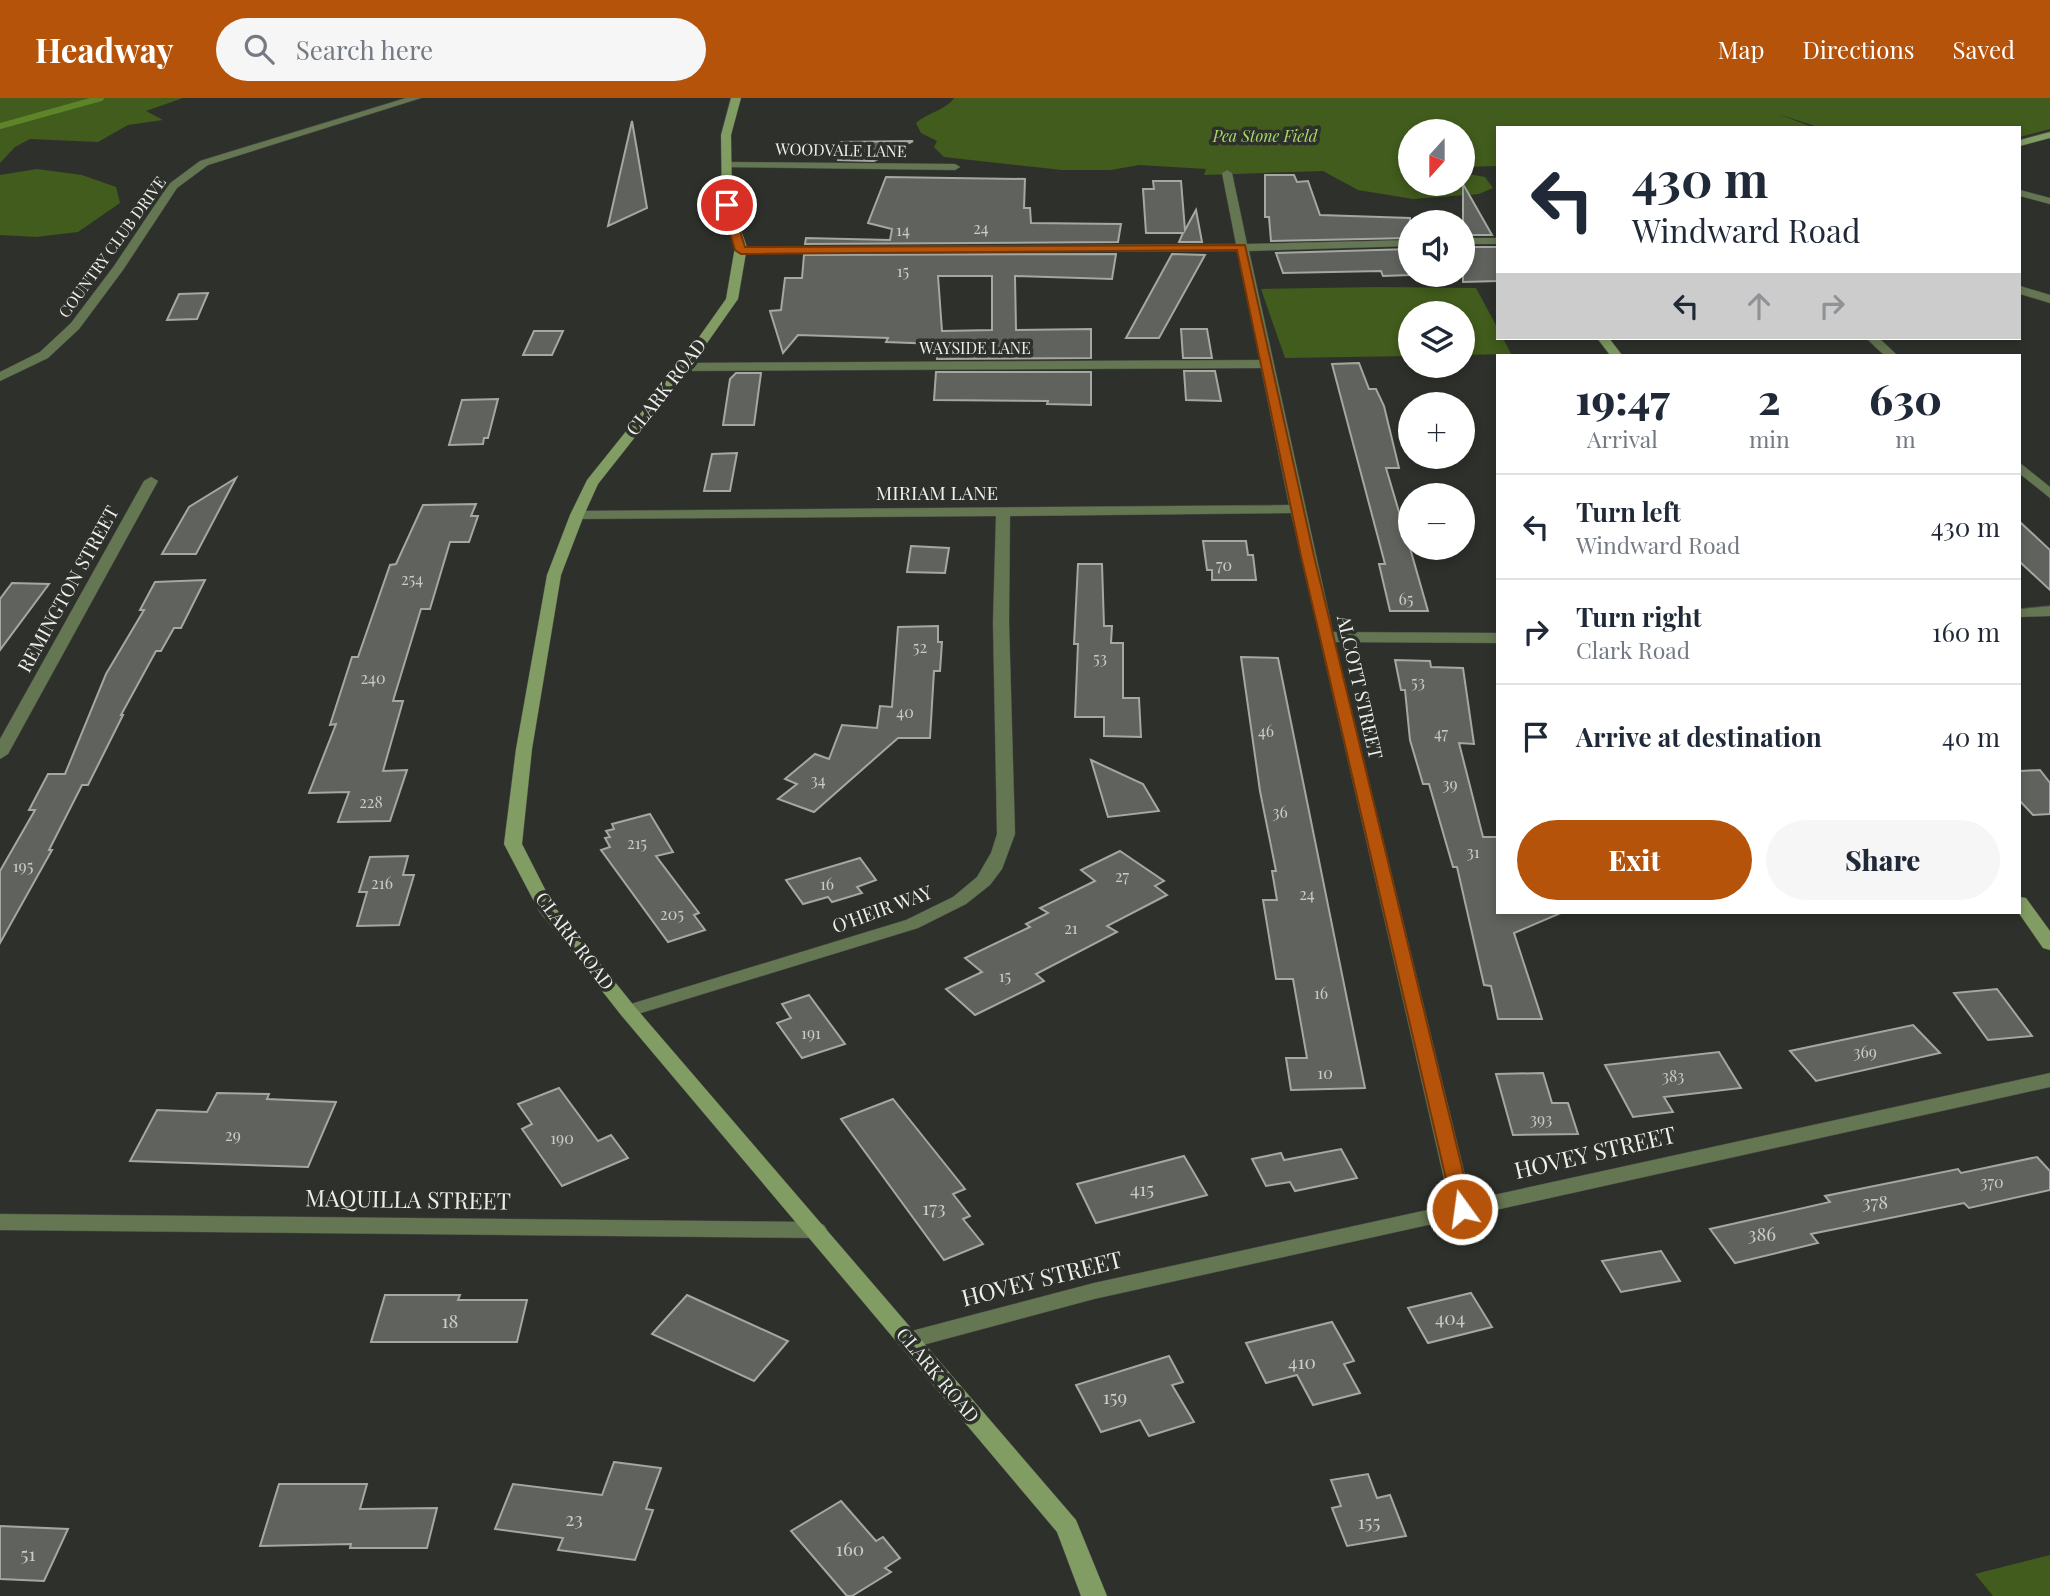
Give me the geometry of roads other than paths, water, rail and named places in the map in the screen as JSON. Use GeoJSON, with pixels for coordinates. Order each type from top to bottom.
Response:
{"type":"FeatureCollection","features":[{"type":"Feature","properties":{"kind":"street","name":"COUNTRY CLUB DRIVE"},"geometry":{"type":"LineString","coordinates":[[0,377],[44,355],[75,326],[120,268],[173,186],[204,163],[416,98]]}},
{"type":"Feature","properties":{"kind":"street","name":"CLARK ROAD"},"geometry":{"type":"LineString","coordinates":[[736,98],[726,135],[727,205],[741,250],[732,299],[684,367],[592,483],[577,515],[554,575],[524,748],[513,844],[545,907],[628,1012],[1067,1527],[1094,1596]]}},
{"type":"Feature","properties":{"kind":"street"},"geometry":{"type":"LineString","coordinates":[[2021,143],[2050,135]]}},
{"type":"Feature","properties":{"kind":"street","name":"WOODVALE LANE"},"geometry":{"type":"LineString","coordinates":[[727,164],[955,167]]}},
{"type":"Feature","properties":{"kind":"street","name":"ALCOTT STREET"},"geometry":{"type":"LineString","coordinates":[[1227,173],[1297,509],[1462,1209]]}},
{"type":"Feature","properties":{"kind":"street"},"geometry":{"type":"LineString","coordinates":[[2021,192],[2050,201]]}},
{"type":"Feature","properties":{"kind":"street"},"geometry":{"type":"LineString","coordinates":[[1475,241],[1496,241]]}},
{"type":"Feature","properties":{"kind":"street"},"geometry":{"type":"LineString","coordinates":[[741,250],[1241,247],[1398,243]]}},
{"type":"Feature","properties":{"kind":"street"},"geometry":{"type":"LineString","coordinates":[[2021,290],[2050,299]]}},
{"type":"Feature","properties":{"kind":"street"},"geometry":{"type":"LineString","coordinates":[[1605,340],[1615,354]]}},
{"type":"Feature","properties":{"kind":"street"},"geometry":{"type":"LineString","coordinates":[[1874,340],[1890,354]]}},
{"type":"Feature","properties":{"kind":"street","name":"WAYSIDE LANE"},"geometry":{"type":"LineString","coordinates":[[684,367],[1266,364]]}},
{"type":"Feature","properties":{"kind":"street"},"geometry":{"type":"LineString","coordinates":[[2021,468],[2050,494]]}},
{"type":"Feature","properties":{"kind":"street","name":"REMINGTON STREET"},"geometry":{"type":"LineString","coordinates":[[0,754],[151,481]]}},
{"type":"Feature","properties":{"kind":"street","name":"MIRIAM LANE"},"geometry":{"type":"LineString","coordinates":[[577,515],[1297,509]]}},
{"type":"Feature","properties":{"kind":"street","name":"O'HEIR WAY"},"geometry":{"type":"LineString","coordinates":[[628,1012],[912,924],[957,903],[984,884],[1000,859],[1006,834],[1001,622],[1003,512]]}},
{"type":"Feature","properties":{"kind":"street"},"geometry":{"type":"LineString","coordinates":[[2021,613],[2050,611]]}},
{"type":"Feature","properties":{"kind":"street"},"geometry":{"type":"LineString","coordinates":[[1327,637],[1496,638]]}},
{"type":"Feature","properties":{"kind":"street"},"geometry":{"type":"LineString","coordinates":[[2021,903],[2050,944]]}},
{"type":"Feature","properties":{"kind":"street","name":"HOVEY STREET"},"geometry":{"type":"LineString","coordinates":[[908,1340],[1094,1291],[2050,1080]]}},
{"type":"Feature","properties":{"kind":"street","name":"MAQUILLA STREET"},"geometry":{"type":"LineString","coordinates":[[0,1222],[816,1230]]}},
{"type":"Feature","properties":{"kind":"waterway"},"geometry":{"type":"LineString","coordinates":[[0,126],[101,98]]}},
{"type":"Feature","properties":{"kind":"park label","name":"Pea Stone Field"},"geometry":{"type":"Point","coordinates":[1265,136]}}]}
